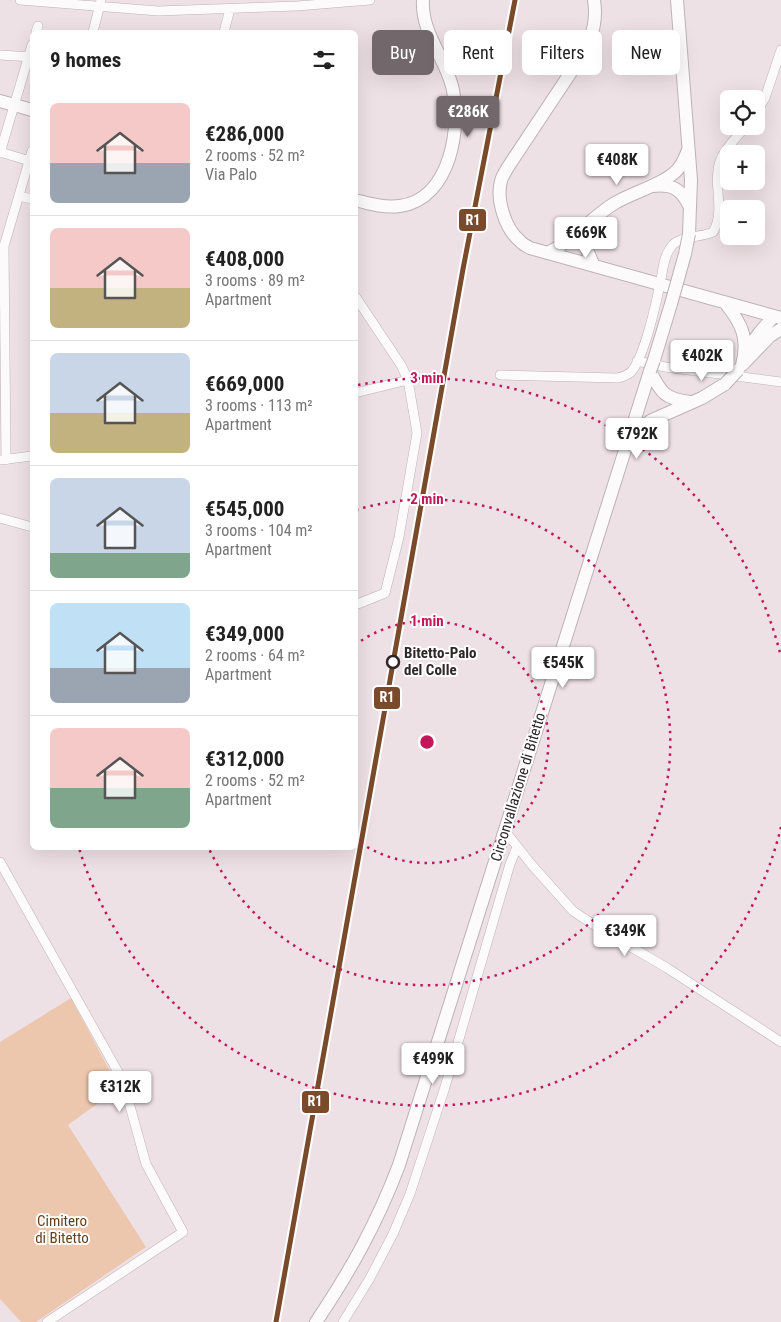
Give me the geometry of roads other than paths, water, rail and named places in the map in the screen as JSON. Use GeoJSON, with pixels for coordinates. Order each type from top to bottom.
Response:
{"type":"FeatureCollection","features":[{"type":"Feature","properties":{"kind":"main road"},"geometry":{"type":"LineString","coordinates":[[358,201],[374,205],[402,206],[417,200],[430,191],[441,178],[453,145],[456,122],[455,102],[451,84],[424,18],[423,0]]}},
{"type":"Feature","properties":{"kind":"main road"},"geometry":{"type":"LineString","coordinates":[[594,0],[596,14],[591,38],[508,167],[501,182],[501,202],[512,233],[520,242],[530,248],[660,284],[726,304],[778,323]]}},
{"type":"Feature","properties":{"kind":"main road","name":"Circonvallazione di Bitetto"},"geometry":{"type":"LineString","coordinates":[[316,1322],[346,1278],[365,1244],[392,1184],[431,1068],[683,263],[689,234],[691,209],[689,148],[677,0]]}},
{"type":"Feature","properties":{"kind":"main road"},"geometry":{"type":"LineString","coordinates":[[0,101],[30,109]]}},
{"type":"Feature","properties":{"kind":"main road"},"geometry":{"type":"LineString","coordinates":[[547,252],[566,243],[599,214],[623,199],[650,187],[674,173],[689,148]]}},
{"type":"Feature","properties":{"kind":"main road"},"geometry":{"type":"LineString","coordinates":[[650,187],[670,186],[678,190],[684,196],[691,209]]}},
{"type":"Feature","properties":{"kind":"main road"},"geometry":{"type":"LineString","coordinates":[[566,258],[585,239],[599,214]]}},
{"type":"Feature","properties":{"kind":"main road"},"geometry":{"type":"LineString","coordinates":[[585,239],[594,266]]}},
{"type":"Feature","properties":{"kind":"main road"},"geometry":{"type":"LineString","coordinates":[[566,243],[566,258]]}},
{"type":"Feature","properties":{"kind":"main road"},"geometry":{"type":"LineString","coordinates":[[726,304],[742,328],[746,351]]}},
{"type":"Feature","properties":{"kind":"main road"},"geometry":{"type":"LineString","coordinates":[[740,367],[746,351],[760,332],[778,323]]}},
{"type":"Feature","properties":{"kind":"main road"},"geometry":{"type":"LineString","coordinates":[[629,439],[650,421],[702,398],[725,384],[778,323]]}},
{"type":"Feature","properties":{"kind":"main road"},"geometry":{"type":"LineString","coordinates":[[652,365],[657,386],[663,393],[669,398],[690,402]]}},
{"type":"Feature","properties":{"kind":"street"},"geometry":{"type":"LineString","coordinates":[[20,0],[100,3],[158,11],[230,9],[259,4],[370,0]]}},
{"type":"Feature","properties":{"kind":"street"},"geometry":{"type":"LineString","coordinates":[[93,30],[100,3]]}},
{"type":"Feature","properties":{"kind":"street"},"geometry":{"type":"LineString","coordinates":[[225,30],[230,9]]}},
{"type":"Feature","properties":{"kind":"street"},"geometry":{"type":"LineString","coordinates":[[765,95],[781,50]]}},
{"type":"Feature","properties":{"kind":"street"},"geometry":{"type":"LineString","coordinates":[[0,55],[30,57]]}},
{"type":"Feature","properties":{"kind":"street"},"geometry":{"type":"LineString","coordinates":[[30,60],[0,153],[30,162],[2,245],[3,460],[30,456]]}},
{"type":"Feature","properties":{"kind":"street"},"geometry":{"type":"LineString","coordinates":[[500,375],[617,378],[625,376],[630,372],[637,361],[660,284],[665,260],[671,247],[679,240],[706,236],[713,232],[716,227],[718,217],[719,163],[723,154],[739,135]]}},
{"type":"Feature","properties":{"kind":"street"},"geometry":{"type":"LineString","coordinates":[[20,196],[30,198]]}},
{"type":"Feature","properties":{"kind":"street"},"geometry":{"type":"LineString","coordinates":[[358,301],[401,365],[408,380],[417,432],[399,537],[384,594],[358,604]]}},
{"type":"Feature","properties":{"kind":"street"},"geometry":{"type":"LineString","coordinates":[[358,311],[364,310]]}},
{"type":"Feature","properties":{"kind":"street"},"geometry":{"type":"LineString","coordinates":[[637,361],[665,367],[781,382]]}},
{"type":"Feature","properties":{"kind":"street"},"geometry":{"type":"LineString","coordinates":[[358,392],[408,380]]}},
{"type":"Feature","properties":{"kind":"street"},"geometry":{"type":"LineString","coordinates":[[0,518],[30,527]]}},
{"type":"Feature","properties":{"kind":"street"},"geometry":{"type":"LineString","coordinates":[[505,831],[516,847],[573,910],[781,1042]]}},
{"type":"Feature","properties":{"kind":"street"},"geometry":{"type":"LineString","coordinates":[[343,1322],[370,1278],[393,1234],[410,1194],[516,847]]}},
{"type":"Feature","properties":{"kind":"street"},"geometry":{"type":"LineString","coordinates":[[0,862],[118,1072],[125,1088],[146,1164],[183,1232],[47,1322]]}},
{"type":"Feature","properties":{"kind":"place","name":"Bitetto-Palo del Colle"},"geometry":{"type":"Point","coordinates":[393,662]}},
{"type":"Feature","properties":{"kind":"park label","name":"Cimitero di Bitetto"},"geometry":{"type":"Point","coordinates":[62,1230]}}]}
